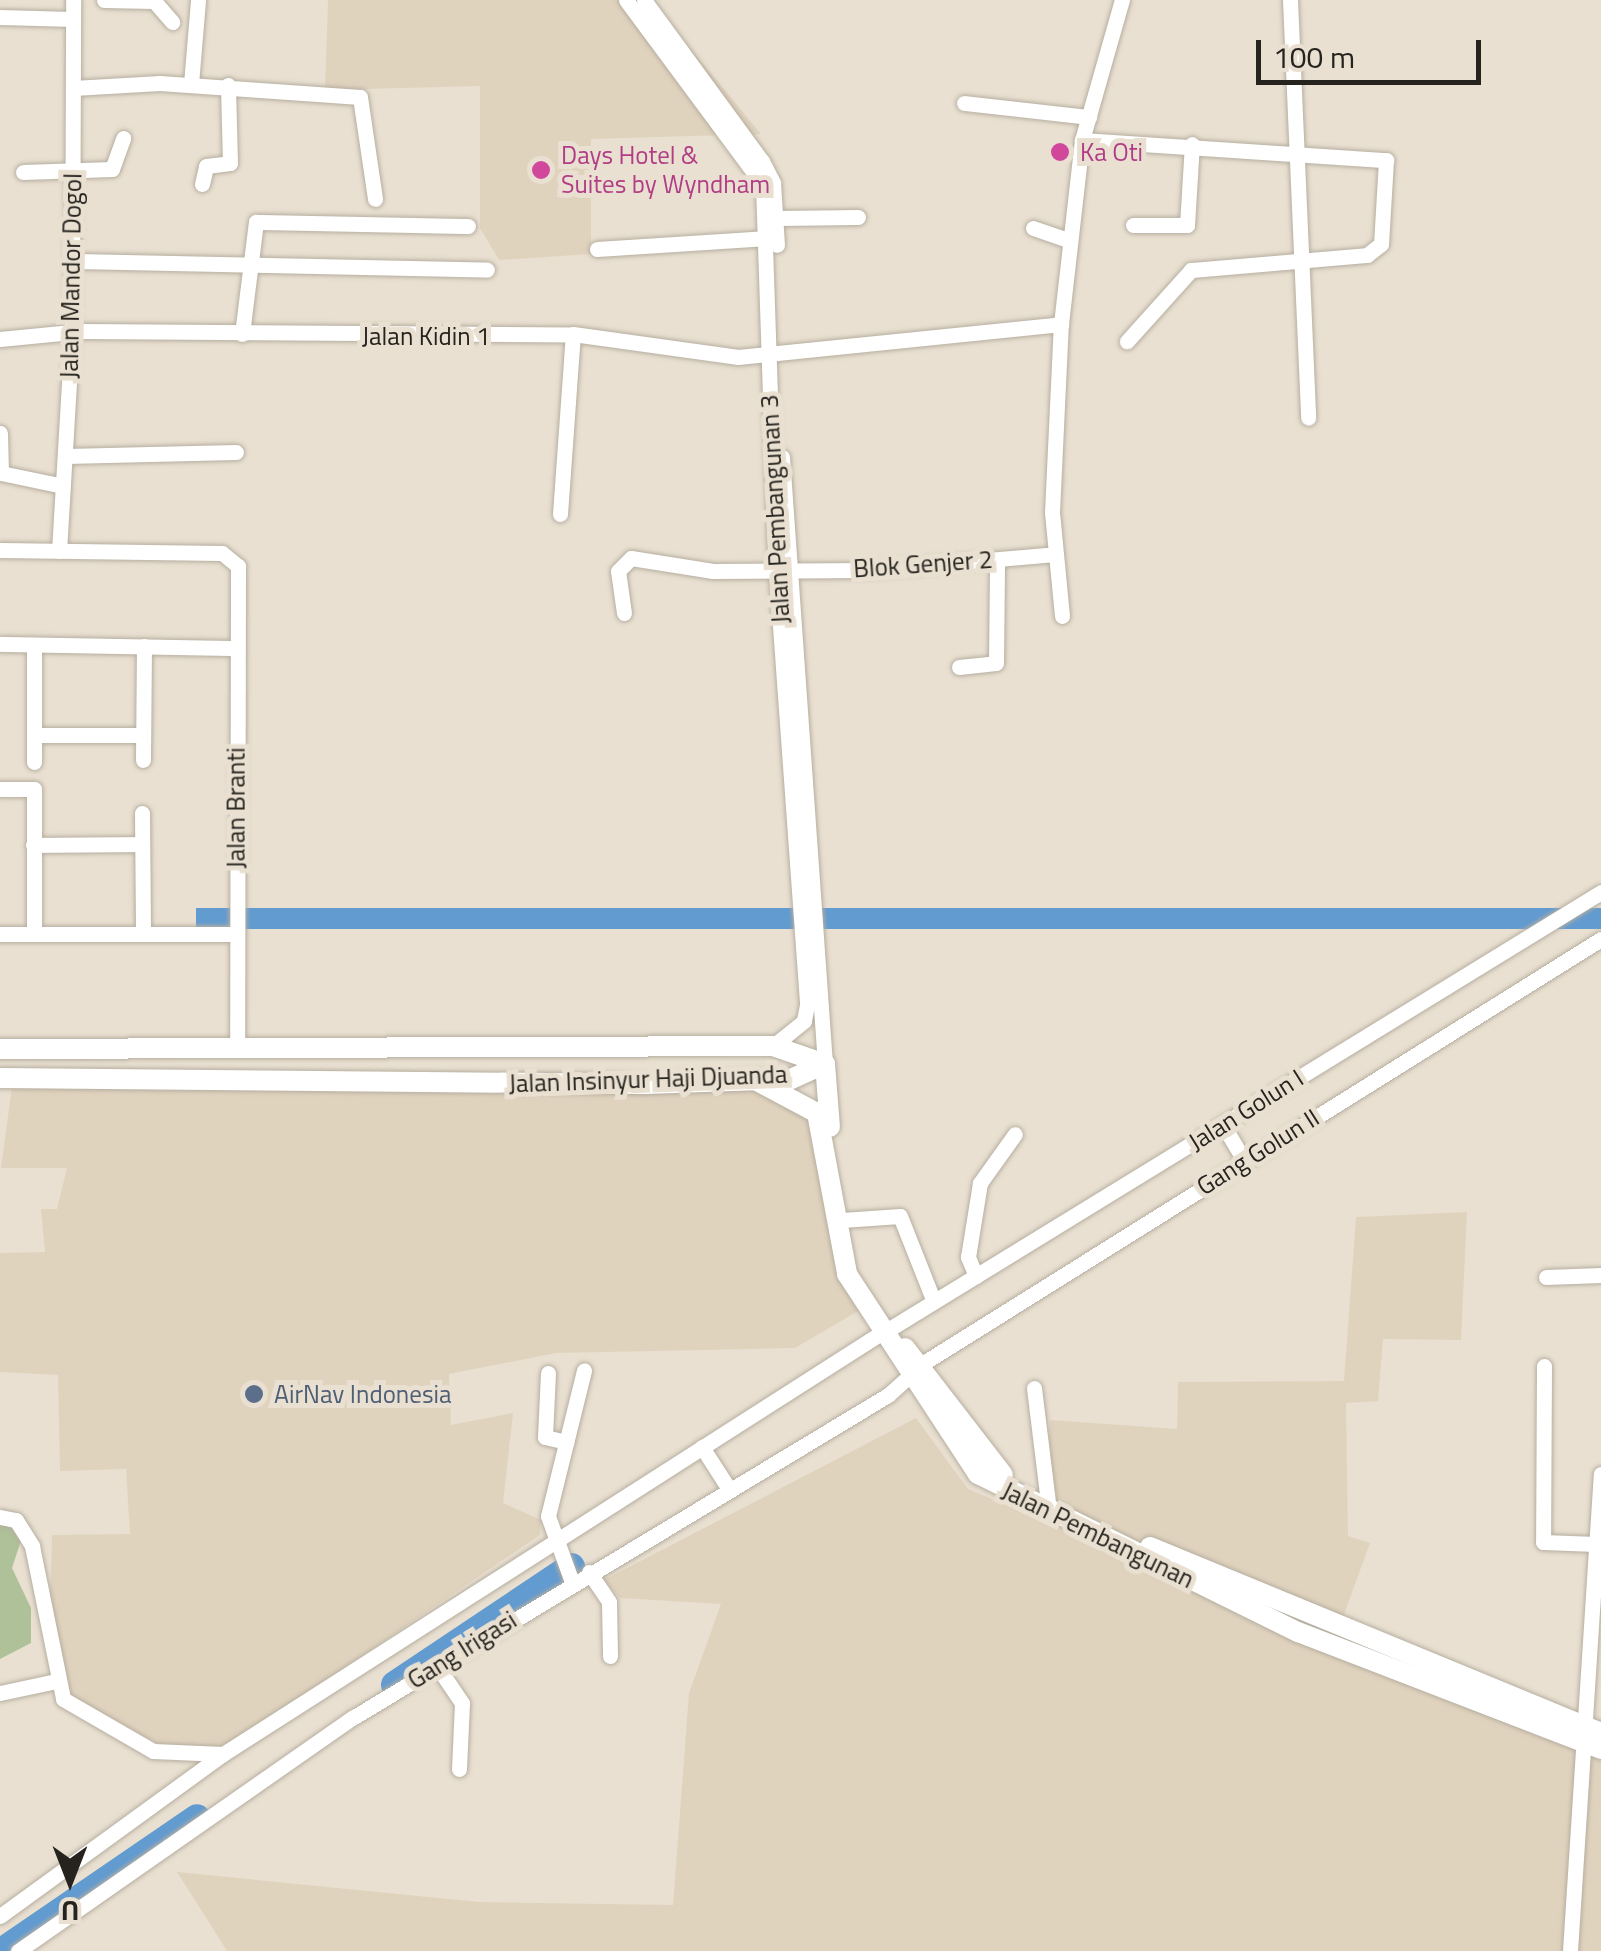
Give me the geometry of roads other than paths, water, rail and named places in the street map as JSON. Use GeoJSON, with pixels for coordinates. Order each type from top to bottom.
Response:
{"type":"FeatureCollection","features":[{"type":"Feature","properties":{"kind":"main road","name":"Jalan Insinyur Haji Djuanda"},"geometry":{"type":"LineString","coordinates":[[0,1048],[583,1050],[773,1046],[824,1064]]}},
{"type":"Feature","properties":{"kind":"main road"},"geometry":{"type":"LineString","coordinates":[[33,1079],[34,1049]]}},
{"type":"Feature","properties":{"kind":"main road"},"geometry":{"type":"LineString","coordinates":[[582,1085],[575,1072],[583,1050]]}},
{"type":"Feature","properties":{"kind":"main road","name":"Jalan Insinyur Haji Djuanda"},"geometry":{"type":"LineString","coordinates":[[0,1078],[582,1085],[757,1081],[824,1064]]}},
{"type":"Feature","properties":{"kind":"main road","name":"Jalan Pembangunan"},"geometry":{"type":"LineString","coordinates":[[824,1064],[842,1220],[853,1264],[888,1333]]}},
{"type":"Feature","properties":{"kind":"main road","name":"Jalan Pembangunan"},"geometry":{"type":"LineString","coordinates":[[757,1081],[817,1112],[834,1236],[888,1333],[978,1474],[1012,1496],[1298,1632],[1592,1740]]}},
{"type":"Feature","properties":{"kind":"main road","name":"Jalan Pembangunan"},"geometry":{"type":"LineString","coordinates":[[913,1372],[987,1464],[1048,1502],[1592,1740]]}},
{"type":"Feature","properties":{"kind":"street","name":"Jalan Mandor Dogol"},"geometry":{"type":"LineString","coordinates":[[59,551],[72,334],[73,0]]}},
{"type":"Feature","properties":{"kind":"street"},"geometry":{"type":"LineString","coordinates":[[104,0],[154,0],[172,22]]}},
{"type":"Feature","properties":{"kind":"street"},"geometry":{"type":"LineString","coordinates":[[191,84],[198,0]]}},
{"type":"Feature","properties":{"kind":"street","name":"Jalan Pembangunan 3"},"geometry":{"type":"LineString","coordinates":[[626,0],[756,171],[768,238],[807,1005],[804,1021],[773,1046]]}},
{"type":"Feature","properties":{"kind":"street","name":"Jalan Pembangunan 3"},"geometry":{"type":"LineString","coordinates":[[644,0],[762,160],[777,218],[773,351]]}},
{"type":"Feature","properties":{"kind":"street"},"geometry":{"type":"LineString","coordinates":[[1062,616],[1055,554],[1061,324],[1082,140],[1122,0]]}},
{"type":"Feature","properties":{"kind":"street"},"geometry":{"type":"LineString","coordinates":[[1290,0],[1296,262],[1308,418]]}},
{"type":"Feature","properties":{"kind":"street"},"geometry":{"type":"LineString","coordinates":[[0,17],[73,19]]}},
{"type":"Feature","properties":{"kind":"street"},"geometry":{"type":"LineString","coordinates":[[202,184],[206,166],[230,162],[228,85]]}},
{"type":"Feature","properties":{"kind":"street"},"geometry":{"type":"LineString","coordinates":[[73,88],[228,85],[360,97],[375,199]]}},
{"type":"Feature","properties":{"kind":"street"},"geometry":{"type":"LineString","coordinates":[[964,103],[1089,116]]}},
{"type":"Feature","properties":{"kind":"street"},"geometry":{"type":"LineString","coordinates":[[23,172],[112,169],[122,138]]}},
{"type":"Feature","properties":{"kind":"street"},"geometry":{"type":"LineString","coordinates":[[1082,140],[1293,146],[1386,160],[1381,244],[1367,255],[1191,270],[1127,340]]}},
{"type":"Feature","properties":{"kind":"street"},"geometry":{"type":"LineString","coordinates":[[1133,225],[1187,225],[1192,144]]}},
{"type":"Feature","properties":{"kind":"street"},"geometry":{"type":"LineString","coordinates":[[777,218],[858,216]]}},
{"type":"Feature","properties":{"kind":"street"},"geometry":{"type":"LineString","coordinates":[[242,334],[247,263],[256,222],[468,226]]}},
{"type":"Feature","properties":{"kind":"street"},"geometry":{"type":"LineString","coordinates":[[1033,228],[1070,241]]}},
{"type":"Feature","properties":{"kind":"street"},"geometry":{"type":"LineString","coordinates":[[597,248],[768,238]]}},
{"type":"Feature","properties":{"kind":"street"},"geometry":{"type":"LineString","coordinates":[[72,260],[487,270]]}},
{"type":"Feature","properties":{"kind":"street","name":"Jalan Kidin 1"},"geometry":{"type":"LineString","coordinates":[[0,339],[72,334],[573,334],[721,355],[1061,324]]}},
{"type":"Feature","properties":{"kind":"street"},"geometry":{"type":"LineString","coordinates":[[560,514],[573,334]]}},
{"type":"Feature","properties":{"kind":"street"},"geometry":{"type":"LineString","coordinates":[[0,433],[1,473],[63,486]]}},
{"type":"Feature","properties":{"kind":"street"},"geometry":{"type":"LineString","coordinates":[[65,456],[236,452]]}},
{"type":"Feature","properties":{"kind":"street"},"geometry":{"type":"LineString","coordinates":[[0,550],[59,551]]}},
{"type":"Feature","properties":{"kind":"street","name":"Jalan Branti"},"geometry":{"type":"LineString","coordinates":[[59,551],[222,553],[238,566],[236,1050]]}},
{"type":"Feature","properties":{"kind":"street","name":"Blok Genjer 2"},"geometry":{"type":"LineString","coordinates":[[624,612],[618,570],[631,558],[783,570],[1055,554]]}},
{"type":"Feature","properties":{"kind":"street"},"geometry":{"type":"LineString","coordinates":[[959,667],[996,662],[997,560]]}},
{"type":"Feature","properties":{"kind":"street","name":"Jalan Pembangunan 3"},"geometry":{"type":"LineString","coordinates":[[783,570],[824,1064]]}},
{"type":"Feature","properties":{"kind":"street"},"geometry":{"type":"LineString","coordinates":[[0,644],[237,648]]}},
{"type":"Feature","properties":{"kind":"street"},"geometry":{"type":"LineString","coordinates":[[34,644],[34,762]]}},
{"type":"Feature","properties":{"kind":"street"},"geometry":{"type":"LineString","coordinates":[[142,760],[144,646]]}},
{"type":"Feature","properties":{"kind":"street"},"geometry":{"type":"LineString","coordinates":[[34,735],[143,734]]}},
{"type":"Feature","properties":{"kind":"street"},"geometry":{"type":"LineString","coordinates":[[0,789],[34,789],[34,934]]}},
{"type":"Feature","properties":{"kind":"street"},"geometry":{"type":"LineString","coordinates":[[142,812],[142,934]]}},
{"type":"Feature","properties":{"kind":"street"},"geometry":{"type":"LineString","coordinates":[[33,845],[141,844]]}},
{"type":"Feature","properties":{"kind":"street","name":"Jalan Golun I"},"geometry":{"type":"LineString","coordinates":[[0,1916],[223,1754],[555,1549],[934,1302],[1226,1130],[1601,892]]}},
{"type":"Feature","properties":{"kind":"street"},"geometry":{"type":"LineString","coordinates":[[0,934],[236,934]]}},
{"type":"Feature","properties":{"kind":"street","name":"Gang Golun II"},"geometry":{"type":"LineString","coordinates":[[913,1372],[1243,1158],[1601,938]]}},
{"type":"Feature","properties":{"kind":"street"},"geometry":{"type":"LineString","coordinates":[[1226,1130],[1243,1158]]}},
{"type":"Feature","properties":{"kind":"street"},"geometry":{"type":"LineString","coordinates":[[976,1276],[968,1257],[980,1182],[1015,1134]]}},
{"type":"Feature","properties":{"kind":"street"},"geometry":{"type":"LineString","coordinates":[[842,1220],[900,1216],[934,1302]]}},
{"type":"Feature","properties":{"kind":"street"},"geometry":{"type":"LineString","coordinates":[[1546,1276],[1601,1275]]}},
{"type":"Feature","properties":{"kind":"street"},"geometry":{"type":"LineString","coordinates":[[1544,1366],[1543,1542],[1596,1544]]}},
{"type":"Feature","properties":{"kind":"street"},"geometry":{"type":"LineString","coordinates":[[570,1578],[555,1549],[548,1516],[584,1370]]}},
{"type":"Feature","properties":{"kind":"street","name":"Gang Irigasi"},"geometry":{"type":"LineString","coordinates":[[18,1951],[570,1578],[590,1572],[725,1484],[913,1372]]}},
{"type":"Feature","properties":{"kind":"street"},"geometry":{"type":"LineString","coordinates":[[548,1373],[545,1437],[566,1442]]}},
{"type":"Feature","properties":{"kind":"street"},"geometry":{"type":"LineString","coordinates":[[1034,1388],[1048,1502]]}},
{"type":"Feature","properties":{"kind":"street"},"geometry":{"type":"LineString","coordinates":[[706,1452],[725,1484]]}},
{"type":"Feature","properties":{"kind":"street"},"geometry":{"type":"LineString","coordinates":[[1570,1951],[1592,1740],[1601,1474]]}},
{"type":"Feature","properties":{"kind":"street"},"geometry":{"type":"LineString","coordinates":[[0,1517],[16,1520],[32,1546],[56,1681],[78,1713],[119,1739],[184,1756],[223,1754]]}},
{"type":"Feature","properties":{"kind":"street"},"geometry":{"type":"LineString","coordinates":[[590,1572],[609,1602],[610,1656]]}},
{"type":"Feature","properties":{"kind":"street"},"geometry":{"type":"LineString","coordinates":[[436,1666],[462,1702],[459,1769]]}},
{"type":"Feature","properties":{"kind":"street"},"geometry":{"type":"LineString","coordinates":[[0,1693],[56,1681]]}},
{"type":"Feature","properties":{"kind":"water"},"geometry":{"type":"Polygon","coordinates":[[[196,908],[1601,908],[1601,929],[196,929],[196,908]]]}},
{"type":"Feature","properties":{"kind":"waterway"},"geometry":{"type":"LineString","coordinates":[[395,1685],[571,1567]]}},
{"type":"Feature","properties":{"kind":"waterway"},"geometry":{"type":"LineString","coordinates":[[3,1951],[197,1818]]}},
{"type":"Feature","properties":{"kind":"place","name":"Ka Oti"},"geometry":{"type":"Point","coordinates":[1060,152]}},
{"type":"Feature","properties":{"kind":"place","name":"Days Hotel & Suites by Wyndham"},"geometry":{"type":"Point","coordinates":[541,170]}},
{"type":"Feature","properties":{"kind":"place","name":"AirNav Indonesia"},"geometry":{"type":"Point","coordinates":[254,1394]}}]}
